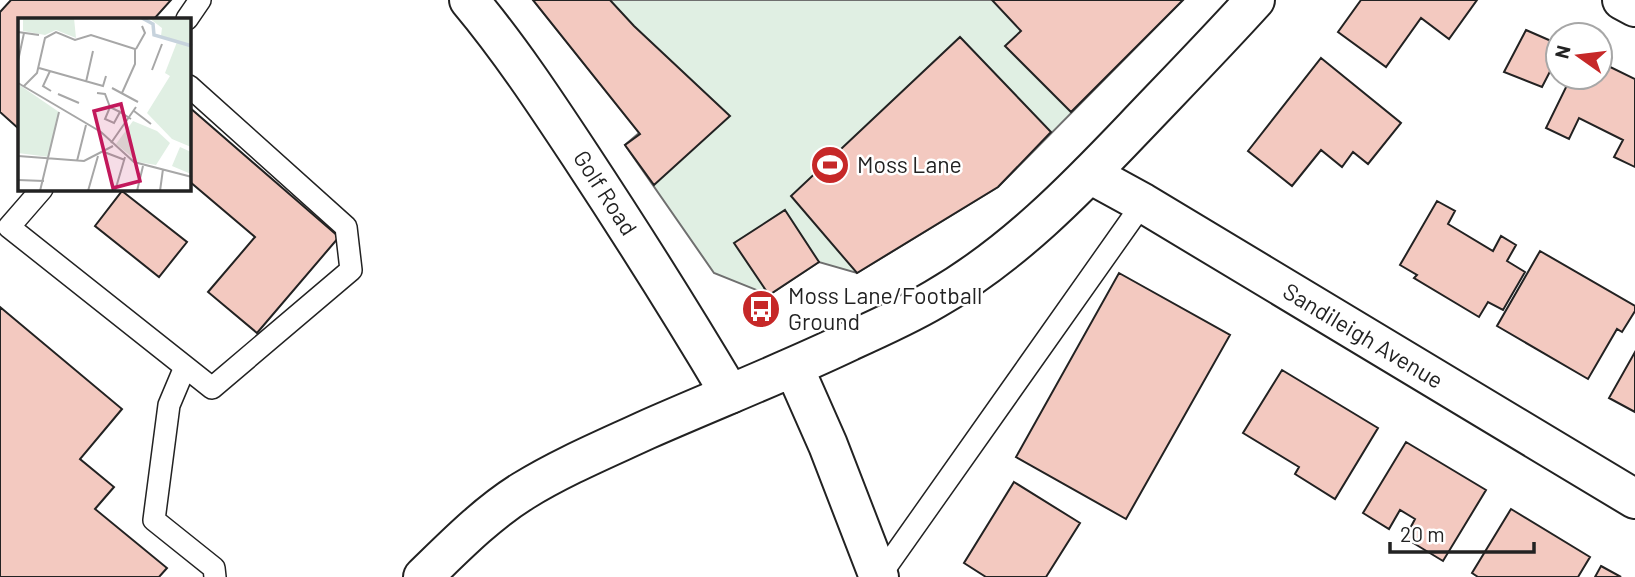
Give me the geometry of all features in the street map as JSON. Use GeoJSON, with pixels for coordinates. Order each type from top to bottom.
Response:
{"type":"FeatureCollection","features":[{"type":"Feature","properties":{"kind":"street","name":"Golf Road"},"geometry":{"type":"LineString","coordinates":[[469,0],[531,81],[619,214],[730,394]]}},
{"type":"Feature","properties":{"kind":"street"},"geometry":{"type":"LineString","coordinates":[[423,577],[494,511],[522,492],[595,453],[794,368],[901,318],[959,286],[1032,229],[1090,174],[1255,0]]}},
{"type":"Feature","properties":{"kind":"street"},"geometry":{"type":"LineString","coordinates":[[1622,0],[1635,6]]}},
{"type":"Feature","properties":{"kind":"street","name":"Sandileigh Avenue"},"geometry":{"type":"LineString","coordinates":[[1090,174],[1143,203],[1635,499]]}},
{"type":"Feature","properties":{"kind":"street"},"geometry":{"type":"LineString","coordinates":[[794,368],[828,445],[880,577]]}},
{"type":"Feature","properties":{"kind":"lane"},"geometry":{"type":"LineString","coordinates":[[188,18],[200,0]]}},
{"type":"Feature","properties":{"kind":"lane"},"geometry":{"type":"LineString","coordinates":[[40,191],[4,227],[212,388],[352,270],[346,227],[191,88]]}},
{"type":"Feature","properties":{"kind":"lane"},"geometry":{"type":"LineString","coordinates":[[880,577],[1143,203]]}},
{"type":"Feature","properties":{"kind":"lane"},"geometry":{"type":"LineString","coordinates":[[186,367],[169,405],[154,520],[214,568],[215,577]]}},
{"type":"Feature","properties":{"kind":"green space","name":"Moss Lane"},"geometry":{"type":"Polygon","coordinates":[[[533,0],[1183,0],[998,187],[857,273],[819,262],[769,295],[714,273],[625,145],[639,133],[533,0]]]}},
{"type":"Feature","properties":{"kind":"building"},"geometry":{"type":"Polygon","coordinates":[[[11,0],[171,0],[155,18],[18,18],[18,128],[0,112],[0,12],[11,0]]]}},
{"type":"Feature","properties":{"kind":"building"},"geometry":{"type":"Polygon","coordinates":[[[533,0],[610,0],[730,116],[654,185],[625,145],[640,134],[533,0]]]}},
{"type":"Feature","properties":{"kind":"building"},"geometry":{"type":"Polygon","coordinates":[[[992,0],[1183,0],[1071,112],[1005,46],[1021,31],[992,0]]]}},
{"type":"Feature","properties":{"kind":"building"},"geometry":{"type":"Polygon","coordinates":[[[1361,0],[1477,0],[1449,39],[1421,18],[1386,67],[1338,32],[1361,0]]]}},
{"type":"Feature","properties":{"kind":"building"},"geometry":{"type":"Polygon","coordinates":[[[1526,30],[1544,38],[1542,87],[1504,72],[1526,30]]]}},
{"type":"Feature","properties":{"kind":"building"},"geometry":{"type":"Polygon","coordinates":[[[960,37],[1051,132],[998,187],[857,273],[791,196],[960,37]]]}},
{"type":"Feature","properties":{"kind":"building"},"geometry":{"type":"Polygon","coordinates":[[[1321,58],[1401,123],[1368,164],[1353,152],[1342,167],[1321,150],[1292,186],[1248,151],[1321,58]]]}},
{"type":"Feature","properties":{"kind":"building"},"geometry":{"type":"Polygon","coordinates":[[[1614,69],[1635,79],[1635,167],[1614,157],[1623,140],[1579,118],[1569,139],[1546,128],[1564,91],[1614,91],[1614,69]]]}},
{"type":"Feature","properties":{"kind":"building"},"geometry":{"type":"Polygon","coordinates":[[[191,109],[339,237],[257,333],[208,292],[255,237],[191,183],[191,109]]]}},
{"type":"Feature","properties":{"kind":"building"},"geometry":{"type":"Polygon","coordinates":[[[122,191],[187,242],[159,277],[95,226],[122,191]]]}},
{"type":"Feature","properties":{"kind":"building"},"geometry":{"type":"Polygon","coordinates":[[[1437,201],[1455,211],[1448,224],[1493,251],[1501,236],[1516,245],[1507,261],[1525,272],[1503,310],[1488,302],[1479,317],[1414,278],[1417,275],[1400,265],[1437,201]]]}},
{"type":"Feature","properties":{"kind":"building"},"geometry":{"type":"Polygon","coordinates":[[[785,210],[819,262],[769,295],[734,243],[785,210]]]}},
{"type":"Feature","properties":{"kind":"building"},"geometry":{"type":"Polygon","coordinates":[[[1540,251],[1635,306],[1635,311],[1622,332],[1617,329],[1588,379],[1497,326],[1540,251]]]}},
{"type":"Feature","properties":{"kind":"building"},"geometry":{"type":"Polygon","coordinates":[[[1119,273],[1230,335],[1126,519],[1016,457],[1119,273]]]}},
{"type":"Feature","properties":{"kind":"building"},"geometry":{"type":"Polygon","coordinates":[[[0,307],[122,409],[80,459],[114,487],[95,509],[167,568],[159,577],[0,577],[0,307]]]}},
{"type":"Feature","properties":{"kind":"building"},"geometry":{"type":"Polygon","coordinates":[[[1635,352],[1635,412],[1609,398],[1635,352]]]}},
{"type":"Feature","properties":{"kind":"building"},"geometry":{"type":"Polygon","coordinates":[[[1282,370],[1378,428],[1335,499],[1295,474],[1299,467],[1243,433],[1282,370]]]}},
{"type":"Feature","properties":{"kind":"building"},"geometry":{"type":"Polygon","coordinates":[[[1406,442],[1486,490],[1443,561],[1405,538],[1415,519],[1400,510],[1389,529],[1363,513],[1406,442]]]}},
{"type":"Feature","properties":{"kind":"building"},"geometry":{"type":"Polygon","coordinates":[[[1014,482],[1080,523],[1046,577],[986,577],[964,563],[1014,482]]]}},
{"type":"Feature","properties":{"kind":"building"},"geometry":{"type":"Polygon","coordinates":[[[1511,509],[1590,557],[1578,577],[1478,577],[1472,573],[1511,509]]]}},
{"type":"Feature","properties":{"kind":"building"},"geometry":{"type":"Polygon","coordinates":[[[1601,566],[1621,577],[1595,577],[1601,566]]]}},
{"type":"Feature","properties":{"kind":"place","name":"Moss Lane"},"geometry":{"type":"Point","coordinates":[830,165]}},
{"type":"Feature","properties":{"kind":"place","name":"Moss Lane/Football Ground"},"geometry":{"type":"Point","coordinates":[761,309]}}]}
